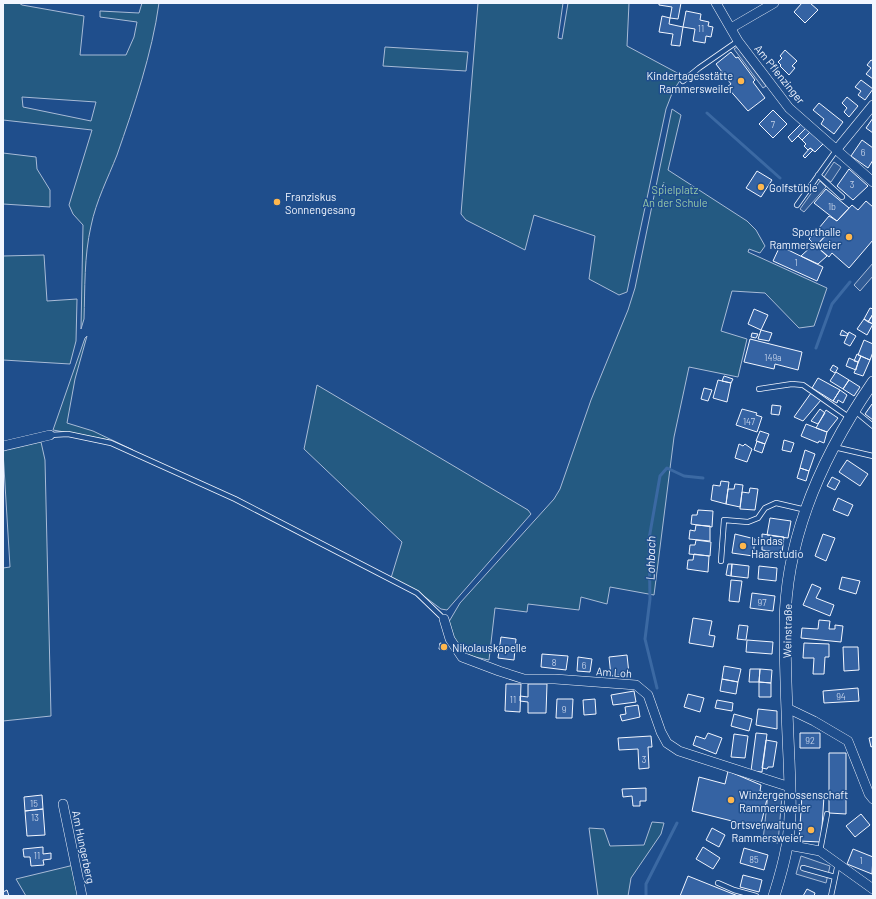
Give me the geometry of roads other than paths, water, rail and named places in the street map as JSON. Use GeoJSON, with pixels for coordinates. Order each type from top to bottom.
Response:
{"type":"FeatureCollection","features":[{"type":"Feature","properties":{"kind":"street","name":"Am Pflenzinger"},"geometry":{"type":"LineString","coordinates":[[716,3],[738,41],[788,108],[837,148],[873,182]]}},
{"type":"Feature","properties":{"kind":"street"},"geometry":{"type":"LineString","coordinates":[[731,28],[774,3]]}},
{"type":"Feature","properties":{"kind":"street"},"geometry":{"type":"LineString","coordinates":[[837,148],[873,105]]}},
{"type":"Feature","properties":{"kind":"street","name":"Weinstraße"},"geometry":{"type":"LineString","coordinates":[[774,896],[788,845],[790,787],[785,624],[788,587],[795,551],[813,488],[834,447],[873,382]]}},
{"type":"Feature","properties":{"kind":"street"},"geometry":{"type":"LineString","coordinates":[[3,446],[50,435]]}},
{"type":"Feature","properties":{"kind":"street","name":"Am Loh"},"geometry":{"type":"LineString","coordinates":[[444,619],[450,639],[462,657],[524,679],[555,679],[636,685],[648,696],[661,732],[667,743],[679,751],[790,787]]}},
{"type":"Feature","properties":{"kind":"street"},"geometry":{"type":"LineString","coordinates":[[787,708],[814,721],[848,741],[869,794],[873,799]]}},
{"type":"Feature","properties":{"kind":"street","name":"Am Hungerberg"},"geometry":{"type":"LineString","coordinates":[[63,804],[82,896]]}},
{"type":"Feature","properties":{"kind":"street"},"geometry":{"type":"LineString","coordinates":[[788,845],[820,851],[873,889]]}},
{"type":"Feature","properties":{"kind":"lane"},"geometry":{"type":"LineString","coordinates":[[683,81],[695,70],[738,41]]}},
{"type":"Feature","properties":{"kind":"lane"},"geometry":{"type":"LineString","coordinates":[[797,205],[837,148]]}},
{"type":"Feature","properties":{"kind":"lane"},"geometry":{"type":"LineString","coordinates":[[818,175],[842,197]]}},
{"type":"Feature","properties":{"kind":"lane"},"geometry":{"type":"LineString","coordinates":[[759,389],[792,384],[803,385],[873,426]]}},
{"type":"Feature","properties":{"kind":"lane"},"geometry":{"type":"LineString","coordinates":[[50,435],[68,434],[111,443],[235,499],[417,594],[444,619]]}},
{"type":"Feature","properties":{"kind":"lane"},"geometry":{"type":"LineString","coordinates":[[834,447],[873,456]]}},
{"type":"Feature","properties":{"kind":"lane"},"geometry":{"type":"LineString","coordinates":[[721,560],[724,520],[748,522],[758,518],[765,508],[776,504],[806,510]]}},
{"type":"Feature","properties":{"kind":"lane"},"geometry":{"type":"LineString","coordinates":[[820,851],[827,814]]}},
{"type":"Feature","properties":{"kind":"lane"},"geometry":{"type":"LineString","coordinates":[[831,896],[838,863]]}},
{"type":"Feature","properties":{"kind":"lane"},"geometry":{"type":"LineString","coordinates":[[803,868],[835,877]]}},
{"type":"Feature","properties":{"kind":"lane"},"geometry":{"type":"LineString","coordinates":[[718,883],[734,890],[756,896]]}},
{"type":"Feature","properties":{"kind":"waterway"},"geometry":{"type":"LineString","coordinates":[[707,113],[780,178]]}},
{"type":"Feature","properties":{"kind":"waterway","name":"Lohbach"},"geometry":{"type":"LineString","coordinates":[[816,348],[832,304],[850,282]]}},
{"type":"Feature","properties":{"kind":"waterway","name":"Lohbach"},"geometry":{"type":"LineString","coordinates":[[657,688],[645,639],[650,599],[649,539],[660,476],[667,468],[684,476],[703,478]]}},
{"type":"Feature","properties":{"kind":"waterway","name":"Lohbach"},"geometry":{"type":"LineString","coordinates":[[646,896],[646,884],[677,823]]}},
{"type":"Feature","properties":{"kind":"place","name":"Kindertagesstätte Rammersweiler"},"geometry":{"type":"Point","coordinates":[741,81]}},
{"type":"Feature","properties":{"kind":"place","name":"Golfstüble"},"geometry":{"type":"Point","coordinates":[761,187]}},
{"type":"Feature","properties":{"kind":"place","name":"Franziskus Sonnengesang"},"geometry":{"type":"Point","coordinates":[277,202]}},
{"type":"Feature","properties":{"kind":"place","name":"Sporthalle Rammersweier"},"geometry":{"type":"Point","coordinates":[849,237]}},
{"type":"Feature","properties":{"kind":"place","name":"Lindas Haarstudio"},"geometry":{"type":"Point","coordinates":[743,546]}},
{"type":"Feature","properties":{"kind":"place","name":"Nikolauskapelle"},"geometry":{"type":"Point","coordinates":[444,647]}},
{"type":"Feature","properties":{"kind":"place","name":"Winzergenossenschaft Rammersweier"},"geometry":{"type":"Point","coordinates":[731,800]}},
{"type":"Feature","properties":{"kind":"place","name":"Ortsverwaltung Rammersweier"},"geometry":{"type":"Point","coordinates":[811,830]}},
{"type":"Feature","properties":{"kind":"park label","name":"Spielplatz An der Schule"},"geometry":{"type":"Point","coordinates":[675,195]}}]}
